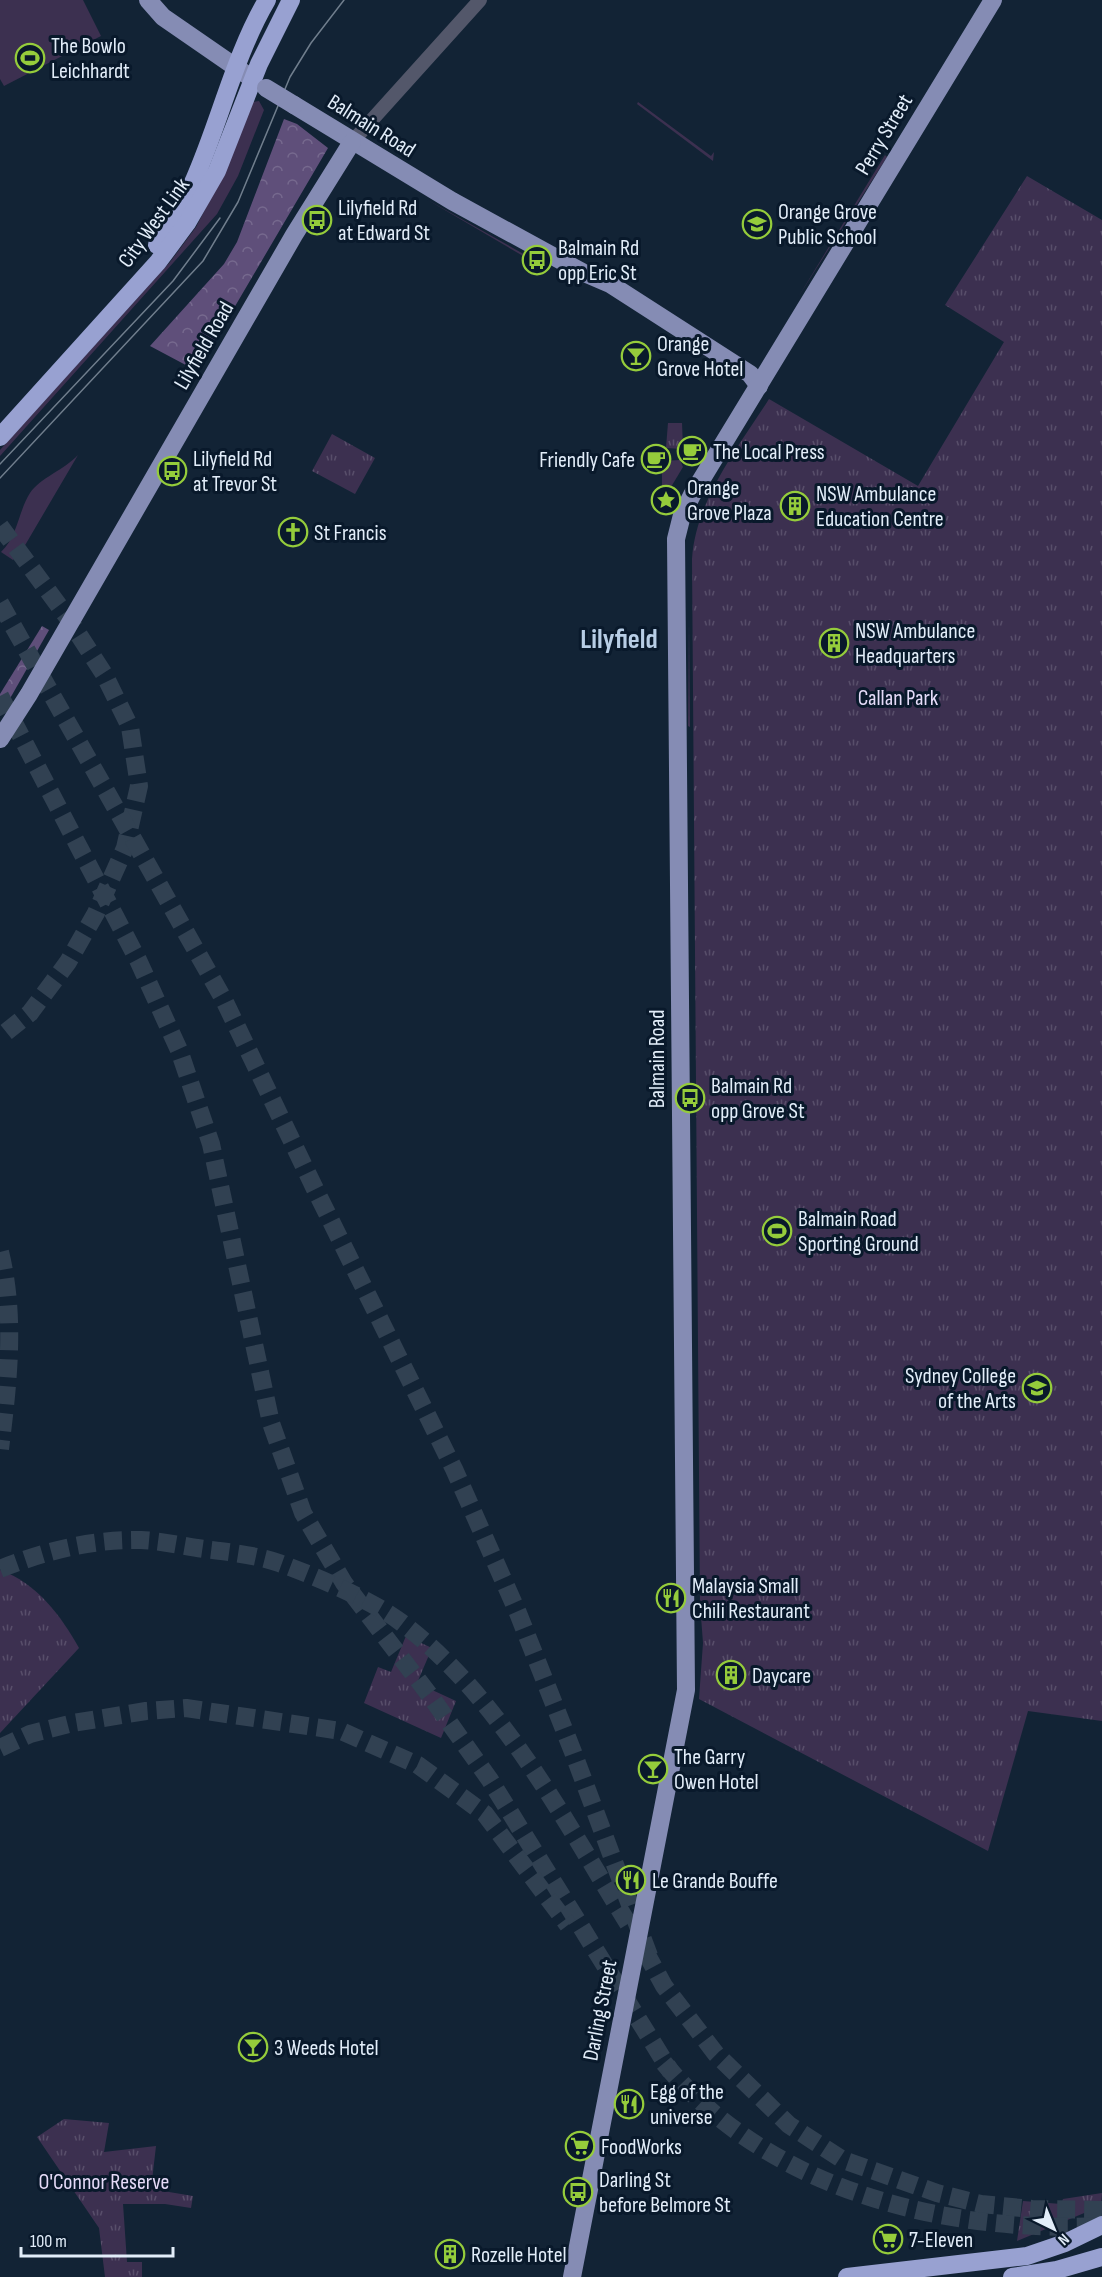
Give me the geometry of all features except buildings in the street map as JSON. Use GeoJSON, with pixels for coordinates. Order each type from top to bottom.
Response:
{"type":"FeatureCollection","features":[{"type":"Feature","properties":{"kind":"highway","name":"City West Link"},"geometry":{"type":"LineString","coordinates":[[0,421],[162,239],[196,174],[237,68],[267,0]]}},
{"type":"Feature","properties":{"kind":"highway","name":"City West Link"},"geometry":{"type":"LineString","coordinates":[[0,437],[174,242],[217,171],[260,83],[291,0]]}},
{"type":"Feature","properties":{"kind":"highway"},"geometry":{"type":"LineString","coordinates":[[847,2277],[1027,2256],[1065,2243],[1102,2225]]}},
{"type":"Feature","properties":{"kind":"highway"},"geometry":{"type":"LineString","coordinates":[[1012,2277],[1057,2270],[1102,2257]]}},
{"type":"Feature","properties":{"kind":"main road","name":"Balmain Road"},"geometry":{"type":"LineString","coordinates":[[148,0],[163,17],[352,142],[582,272],[610,284],[750,374],[759,386],[688,504],[679,527],[675,552],[687,1669],[685,1701],[675,1752]]}},
{"type":"Feature","properties":{"kind":"main road","name":"Perry Street"},"geometry":{"type":"LineString","coordinates":[[759,386],[993,0]]}},
{"type":"Feature","properties":{"kind":"main road","name":"Lilyfield Road"},"geometry":{"type":"LineString","coordinates":[[0,739],[29,694],[294,235],[352,142]]}},
{"type":"Feature","properties":{"kind":"main road","name":"Darling Street"},"geometry":{"type":"LineString","coordinates":[[572,2277],[675,1752]]}},
{"type":"Feature","properties":{"kind":"street","name":"Lilyfield Road"},"geometry":{"type":"LineString","coordinates":[[352,142],[480,0]]}},
{"type":"Feature","properties":{"kind":"green space","name":"The Bowlo Leichhardt"},"geometry":{"type":"Polygon","coordinates":[[[0,0],[83,0],[101,36],[4,86],[0,79],[0,0]]]}},
{"type":"Feature","properties":{"kind":"green space"},"geometry":{"type":"Polygon","coordinates":[[[259,101],[264,110],[238,176],[217,214],[0,456],[0,450],[170,262],[196,227],[229,163],[252,102],[259,101]]]}},
{"type":"Feature","properties":{"kind":"green space"},"geometry":{"type":"Polygon","coordinates":[[[638,102],[711,156],[714,152],[713,161],[637,104],[638,102]]]}},
{"type":"Feature","properties":{"kind":"green space"},"geometry":{"type":"Polygon","coordinates":[[[284,119],[297,124],[328,148],[197,371],[150,346],[224,264],[237,242],[284,119]]]}},
{"type":"Feature","properties":{"kind":"green space"},"geometry":{"type":"Polygon","coordinates":[[[885,155],[887,157],[797,299],[885,155]]]}},
{"type":"Feature","properties":{"kind":"green space","name":"Callan Park"},"geometry":{"type":"Polygon","coordinates":[[[1027,176],[1102,220],[1102,1721],[1028,1711],[988,1851],[699,1699],[703,1643],[700,1603],[692,559],[695,537],[710,495],[732,455],[769,399],[918,486],[1004,342],[945,305],[1027,176]]]}},
{"type":"Feature","properties":{"kind":"green space"},"geometry":{"type":"Polygon","coordinates":[[[426,199],[536,261],[535,263],[426,199]]]}},
{"type":"Feature","properties":{"kind":"green space"},"geometry":{"type":"Polygon","coordinates":[[[668,423],[682,423],[683,449],[666,448],[668,423]]]}},
{"type":"Feature","properties":{"kind":"green space"},"geometry":{"type":"Polygon","coordinates":[[[332,434],[375,458],[355,494],[312,471],[332,434]]]}},
{"type":"Feature","properties":{"kind":"green space"},"geometry":{"type":"Polygon","coordinates":[[[78,455],[24,547],[13,560],[1,552],[11,539],[30,493],[78,455]]]}},
{"type":"Feature","properties":{"kind":"green space"},"geometry":{"type":"Polygon","coordinates":[[[680,460],[683,467],[671,487],[662,488],[662,461],[680,460]]]}},
{"type":"Feature","properties":{"kind":"green space"},"geometry":{"type":"Polygon","coordinates":[[[689,617],[690,727],[688,726],[689,617]]]}},
{"type":"Feature","properties":{"kind":"green space"},"geometry":{"type":"Polygon","coordinates":[[[42,626],[49,630],[0,716],[0,694],[42,626]]]}},
{"type":"Feature","properties":{"kind":"green space"},"geometry":{"type":"Polygon","coordinates":[[[0,1570],[37,1592],[56,1613],[79,1648],[0,1733],[0,1570]]]}},
{"type":"Feature","properties":{"kind":"green space"},"geometry":{"type":"Polygon","coordinates":[[[406,1636],[432,1648],[417,1683],[456,1701],[441,1738],[364,1703],[378,1667],[391,1672],[406,1636]]]}},
{"type":"Feature","properties":{"kind":"green space","name":"O'Connor Reserve"},"geometry":{"type":"Polygon","coordinates":[[[64,2119],[109,2123],[104,2152],[156,2146],[151,2189],[193,2196],[191,2208],[165,2204],[123,2204],[127,2262],[142,2262],[142,2277],[105,2277],[99,2228],[37,2137],[64,2119]]]}},
{"type":"Feature","properties":{"kind":"green space"},"geometry":{"type":"Polygon","coordinates":[[[1102,2193],[1101,2206],[1017,2241],[1023,2201],[1061,2204],[1063,2199],[1102,2193]]]}},
{"type":"Feature","properties":{"kind":"tunnel"},"geometry":{"type":"LineString","coordinates":[[0,526],[68,618],[104,674],[130,727],[139,786],[125,848],[96,913],[68,962],[30,1013],[0,1037]]}},
{"type":"Feature","properties":{"kind":"tunnel"},"geometry":{"type":"LineString","coordinates":[[0,603],[224,1000],[454,1469],[518,1613],[651,1961]]}},
{"type":"Feature","properties":{"kind":"tunnel"},"geometry":{"type":"LineString","coordinates":[[0,696],[138,960],[179,1050],[211,1144],[271,1423],[303,1513],[344,1583],[431,1697],[490,1780],[671,2072]]}},
{"type":"Feature","properties":{"kind":"tunnel"},"geometry":{"type":"LineString","coordinates":[[0,1252],[5,1276],[9,1326],[8,1375],[0,1449]]}},
{"type":"Feature","properties":{"kind":"tunnel"},"geometry":{"type":"LineString","coordinates":[[0,1569],[69,1547],[141,1540],[270,1560],[326,1582],[390,1614],[438,1653],[471,1687],[501,1724],[555,1803],[629,1925]]}},
{"type":"Feature","properties":{"kind":"tunnel"},"geometry":{"type":"LineString","coordinates":[[0,1748],[30,1734],[73,1723],[146,1711],[186,1708],[341,1731],[418,1765],[485,1814],[568,1925]]}},
{"type":"Feature","properties":{"kind":"tunnel"},"geometry":{"type":"LineString","coordinates":[[645,1951],[664,1986],[716,2054],[789,2125],[843,2160],[937,2193],[981,2204],[1032,2209],[1102,2210]]}},
{"type":"Feature","properties":{"kind":"tunnel"},"geometry":{"type":"LineString","coordinates":[[664,2063],[706,2107],[754,2143],[807,2172],[862,2195],[921,2211],[981,2221],[1041,2226],[1100,2226]]}},
{"type":"Feature","properties":{"kind":"tram line"},"geometry":{"type":"LineString","coordinates":[[0,478],[203,261],[238,202],[290,77],[311,43],[344,0]]}},
{"type":"Feature","properties":{"kind":"tram line"},"geometry":{"type":"LineString","coordinates":[[0,464],[173,281],[220,218]]}},
{"type":"Feature","properties":{"kind":"place","name":"The Bowlo Leichhardt"},"geometry":{"type":"Point","coordinates":[30,58]}},
{"type":"Feature","properties":{"kind":"place","name":"Lilyfield Rd at Edward St"},"geometry":{"type":"Point","coordinates":[317,220]}},
{"type":"Feature","properties":{"kind":"place","name":"Orange Grove Public School"},"geometry":{"type":"Point","coordinates":[757,224]}},
{"type":"Feature","properties":{"kind":"place","name":"Balmain Rd opp Eric St"},"geometry":{"type":"Point","coordinates":[537,260]}},
{"type":"Feature","properties":{"kind":"place","name":"Orange Grove Hotel"},"geometry":{"type":"Point","coordinates":[636,356]}},
{"type":"Feature","properties":{"kind":"place","name":"The Local Press"},"geometry":{"type":"Point","coordinates":[692,451]}},
{"type":"Feature","properties":{"kind":"place","name":"Friendly Cafe"},"geometry":{"type":"Point","coordinates":[656,459]}},
{"type":"Feature","properties":{"kind":"place","name":"Lilyfield Rd at Trevor St"},"geometry":{"type":"Point","coordinates":[172,471]}},
{"type":"Feature","properties":{"kind":"place","name":"Orange Grove Plaza"},"geometry":{"type":"Point","coordinates":[666,500]}},
{"type":"Feature","properties":{"kind":"place","name":"NSW Ambulance Education Centre"},"geometry":{"type":"Point","coordinates":[795,506]}},
{"type":"Feature","properties":{"kind":"place","name":"St Francis"},"geometry":{"type":"Point","coordinates":[293,532]}},
{"type":"Feature","properties":{"kind":"place","name":"NSW Ambulance Headquarters"},"geometry":{"type":"Point","coordinates":[834,643]}},
{"type":"Feature","properties":{"kind":"place","name":"Balmain Rd opp Grove St"},"geometry":{"type":"Point","coordinates":[690,1098]}},
{"type":"Feature","properties":{"kind":"place","name":"Balmain Road Sporting Ground"},"geometry":{"type":"Point","coordinates":[777,1231]}},
{"type":"Feature","properties":{"kind":"place","name":"Sydney College of the Arts"},"geometry":{"type":"Point","coordinates":[1037,1388]}},
{"type":"Feature","properties":{"kind":"place","name":"Malaysia Small Chili Restaurant"},"geometry":{"type":"Point","coordinates":[671,1598]}},
{"type":"Feature","properties":{"kind":"place","name":"Daycare"},"geometry":{"type":"Point","coordinates":[731,1675]}},
{"type":"Feature","properties":{"kind":"place","name":"The Garry Owen Hotel"},"geometry":{"type":"Point","coordinates":[653,1769]}},
{"type":"Feature","properties":{"kind":"place","name":"Le Grande Bouffe"},"geometry":{"type":"Point","coordinates":[631,1880]}},
{"type":"Feature","properties":{"kind":"place","name":"3 Weeds Hotel"},"geometry":{"type":"Point","coordinates":[253,2047]}},
{"type":"Feature","properties":{"kind":"place","name":"Egg of the universe"},"geometry":{"type":"Point","coordinates":[629,2104]}},
{"type":"Feature","properties":{"kind":"place","name":"FoodWorks"},"geometry":{"type":"Point","coordinates":[580,2146]}},
{"type":"Feature","properties":{"kind":"place","name":"Darling St before Belmore St"},"geometry":{"type":"Point","coordinates":[578,2192]}},
{"type":"Feature","properties":{"kind":"place","name":"7-Eleven"},"geometry":{"type":"Point","coordinates":[888,2239]}},
{"type":"Feature","properties":{"kind":"place","name":"Rozelle Hotel"},"geometry":{"type":"Point","coordinates":[450,2254]}},
{"type":"Feature","properties":{"kind":"district","name":"Lilyfield"},"geometry":{"type":"Point","coordinates":[619,638]}}]}
